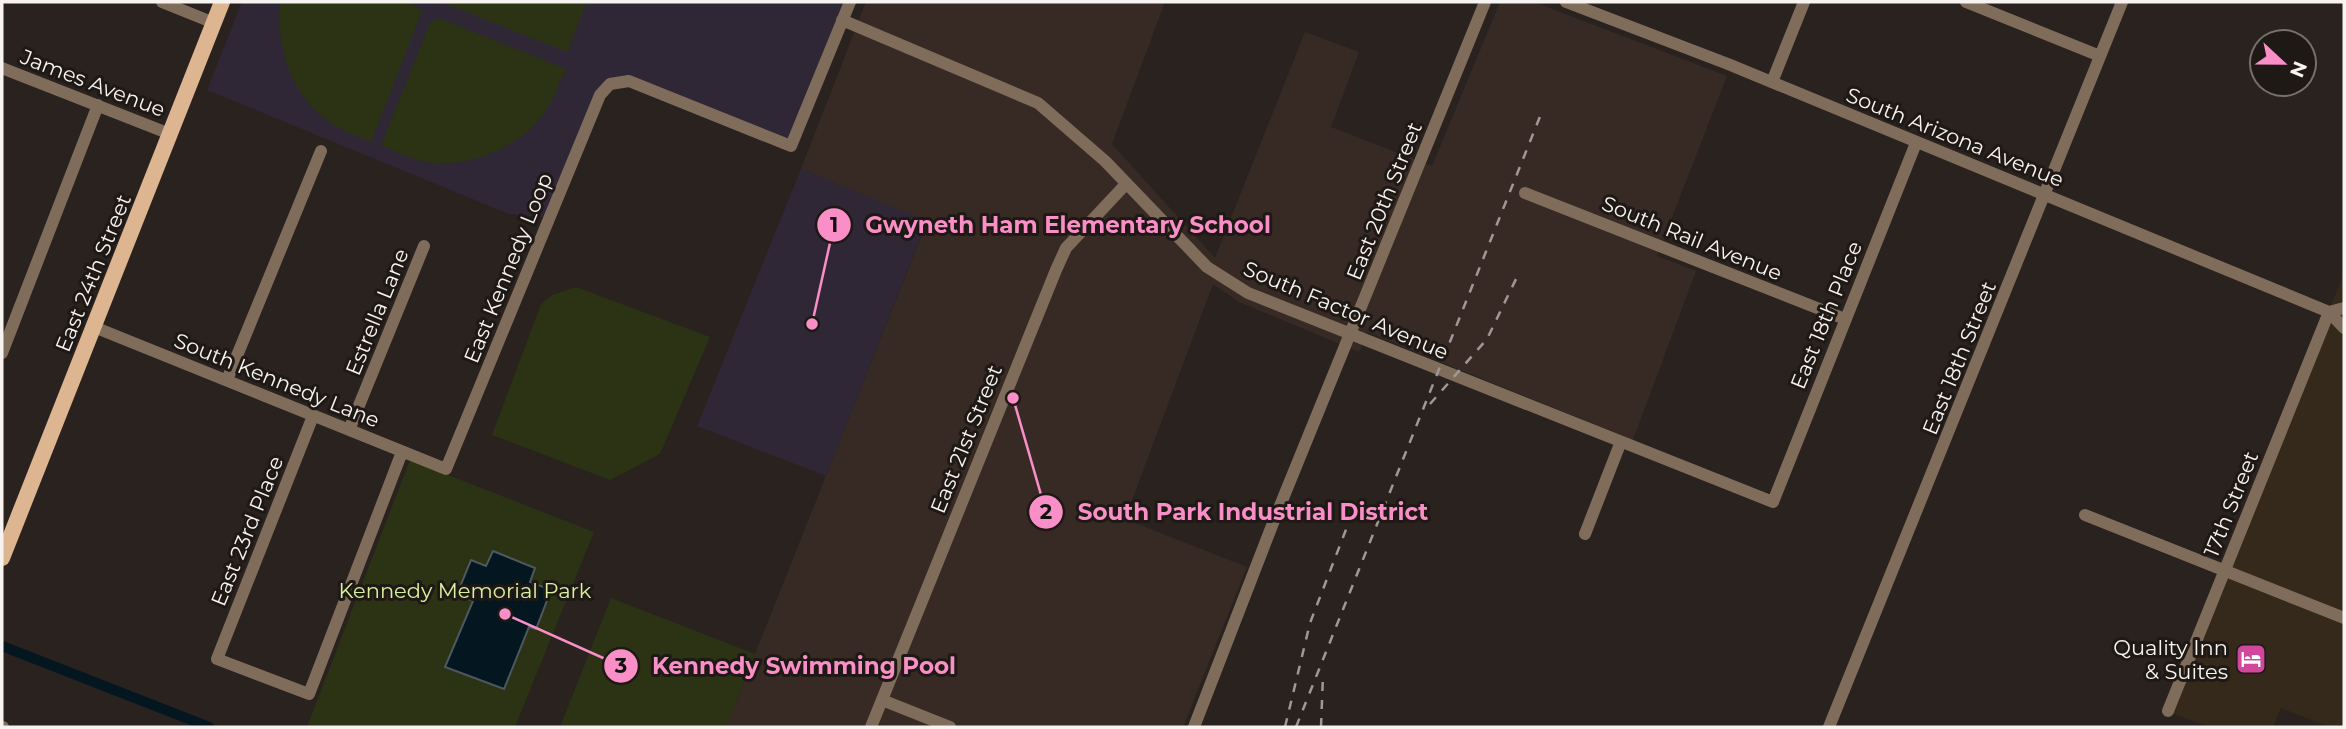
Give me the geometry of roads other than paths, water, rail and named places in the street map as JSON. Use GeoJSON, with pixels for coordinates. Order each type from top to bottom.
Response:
{"type":"FeatureCollection","features":[{"type":"Feature","properties":{"kind":"main road","name":"East 24th Street"},"geometry":{"type":"LineString","coordinates":[[2,558],[222,2]]}},
{"type":"Feature","properties":{"kind":"street"},"geometry":{"type":"LineString","coordinates":[[162,2],[214,23]]}},
{"type":"Feature","properties":{"kind":"street"},"geometry":{"type":"LineString","coordinates":[[842,20],[850,2]]}},
{"type":"Feature","properties":{"kind":"street","name":"East 20th Street"},"geometry":{"type":"LineString","coordinates":[[1194,727],[1273,523],[1485,2]]}},
{"type":"Feature","properties":{"kind":"street","name":"South Arizona Avenue"},"geometry":{"type":"LineString","coordinates":[[1566,2],[1772,82],[2329,312],[2344,328]]}},
{"type":"Feature","properties":{"kind":"street"},"geometry":{"type":"LineString","coordinates":[[1772,82],[1804,2]]}},
{"type":"Feature","properties":{"kind":"street"},"geometry":{"type":"LineString","coordinates":[[1966,2],[2100,56]]}},
{"type":"Feature","properties":{"kind":"street","name":"East 18th Street"},"geometry":{"type":"LineString","coordinates":[[1829,727],[2122,2]]}},
{"type":"Feature","properties":{"kind":"street","name":"East Kennedy Loop"},"geometry":{"type":"LineString","coordinates":[[446,469],[600,94],[610,84],[629,81],[790,146],[842,20]]}},
{"type":"Feature","properties":{"kind":"street","name":"South Factor Avenue"},"geometry":{"type":"LineString","coordinates":[[842,20],[1038,103],[1105,161],[1207,267],[1248,293],[1620,444],[1773,502]]}},
{"type":"Feature","properties":{"kind":"street","name":"James Avenue"},"geometry":{"type":"LineString","coordinates":[[2,68],[170,134]]}},
{"type":"Feature","properties":{"kind":"street"},"geometry":{"type":"LineString","coordinates":[[2,353],[99,105]]}},
{"type":"Feature","properties":{"kind":"street","name":"East 18th Place"},"geometry":{"type":"LineString","coordinates":[[1773,502],[1916,143]]}},
{"type":"Feature","properties":{"kind":"street"},"geometry":{"type":"LineString","coordinates":[[227,380],[321,151]]}},
{"type":"Feature","properties":{"kind":"street","name":"East 21st Street"},"geometry":{"type":"LineString","coordinates":[[871,727],[1066,248],[1126,184]]}},
{"type":"Feature","properties":{"kind":"street","name":"South Rail Avenue"},"geometry":{"type":"LineString","coordinates":[[1525,192],[1844,319]]}},
{"type":"Feature","properties":{"kind":"street","name":"Estrella Lane"},"geometry":{"type":"LineString","coordinates":[[349,430],[424,247]]}},
{"type":"Feature","properties":{"kind":"street"},"geometry":{"type":"LineString","coordinates":[[2329,312],[2344,308]]}},
{"type":"Feature","properties":{"kind":"street","name":"17th Street"},"geometry":{"type":"LineString","coordinates":[[2168,711],[2329,312]]}},
{"type":"Feature","properties":{"kind":"street","name":"South Kennedy Lane"},"geometry":{"type":"LineString","coordinates":[[94,327],[446,469]]}},
{"type":"Feature","properties":{"kind":"street","name":"East 23rd Place"},"geometry":{"type":"LineString","coordinates":[[313,416],[217,659],[309,694],[402,452]]}},
{"type":"Feature","properties":{"kind":"street"},"geometry":{"type":"LineString","coordinates":[[1585,534],[1620,444]]}},
{"type":"Feature","properties":{"kind":"street"},"geometry":{"type":"LineString","coordinates":[[2085,515],[2344,618]]}},
{"type":"Feature","properties":{"kind":"street"},"geometry":{"type":"LineString","coordinates":[[882,700],[950,727]]}},
{"type":"Feature","properties":{"kind":"water"},"geometry":{"type":"Polygon","coordinates":[[[493,551],[535,568],[530,582],[551,590],[536,629],[529,627],[504,689],[445,667],[473,601],[457,594],[471,560],[486,566],[493,551]]]}},
{"type":"Feature","properties":{"kind":"waterway"},"geometry":{"type":"LineString","coordinates":[[2,646],[209,727]]}},
{"type":"Feature","properties":{"kind":"railway"},"geometry":{"type":"LineString","coordinates":[[1296,727],[1541,114]]}},
{"type":"Feature","properties":{"kind":"railway"},"geometry":{"type":"LineString","coordinates":[[1430,404],[1487,339],[1516,279]]}},
{"type":"Feature","properties":{"kind":"railway"},"geometry":{"type":"LineString","coordinates":[[1285,727],[1310,623],[1347,527]]}},
{"type":"Feature","properties":{"kind":"railway"},"geometry":{"type":"LineString","coordinates":[[1321,727],[1323,675]]}},
{"type":"Feature","properties":{"kind":"place","name":"Gwyneth Ham Elementary School"},"geometry":{"type":"Point","coordinates":[812,324]}},
{"type":"Feature","properties":{"kind":"place","name":"South Park Industrial District"},"geometry":{"type":"Point","coordinates":[1013,398]}},
{"type":"Feature","properties":{"kind":"place","name":"Kennedy Swimming Pool"},"geometry":{"type":"Point","coordinates":[505,614]}},
{"type":"Feature","properties":{"kind":"place","name":"Quality Inn & Suites"},"geometry":{"type":"Point","coordinates":[2251,659]}},
{"type":"Feature","properties":{"kind":"park label","name":"Kennedy Memorial Park"},"geometry":{"type":"Point","coordinates":[465,590]}}]}
